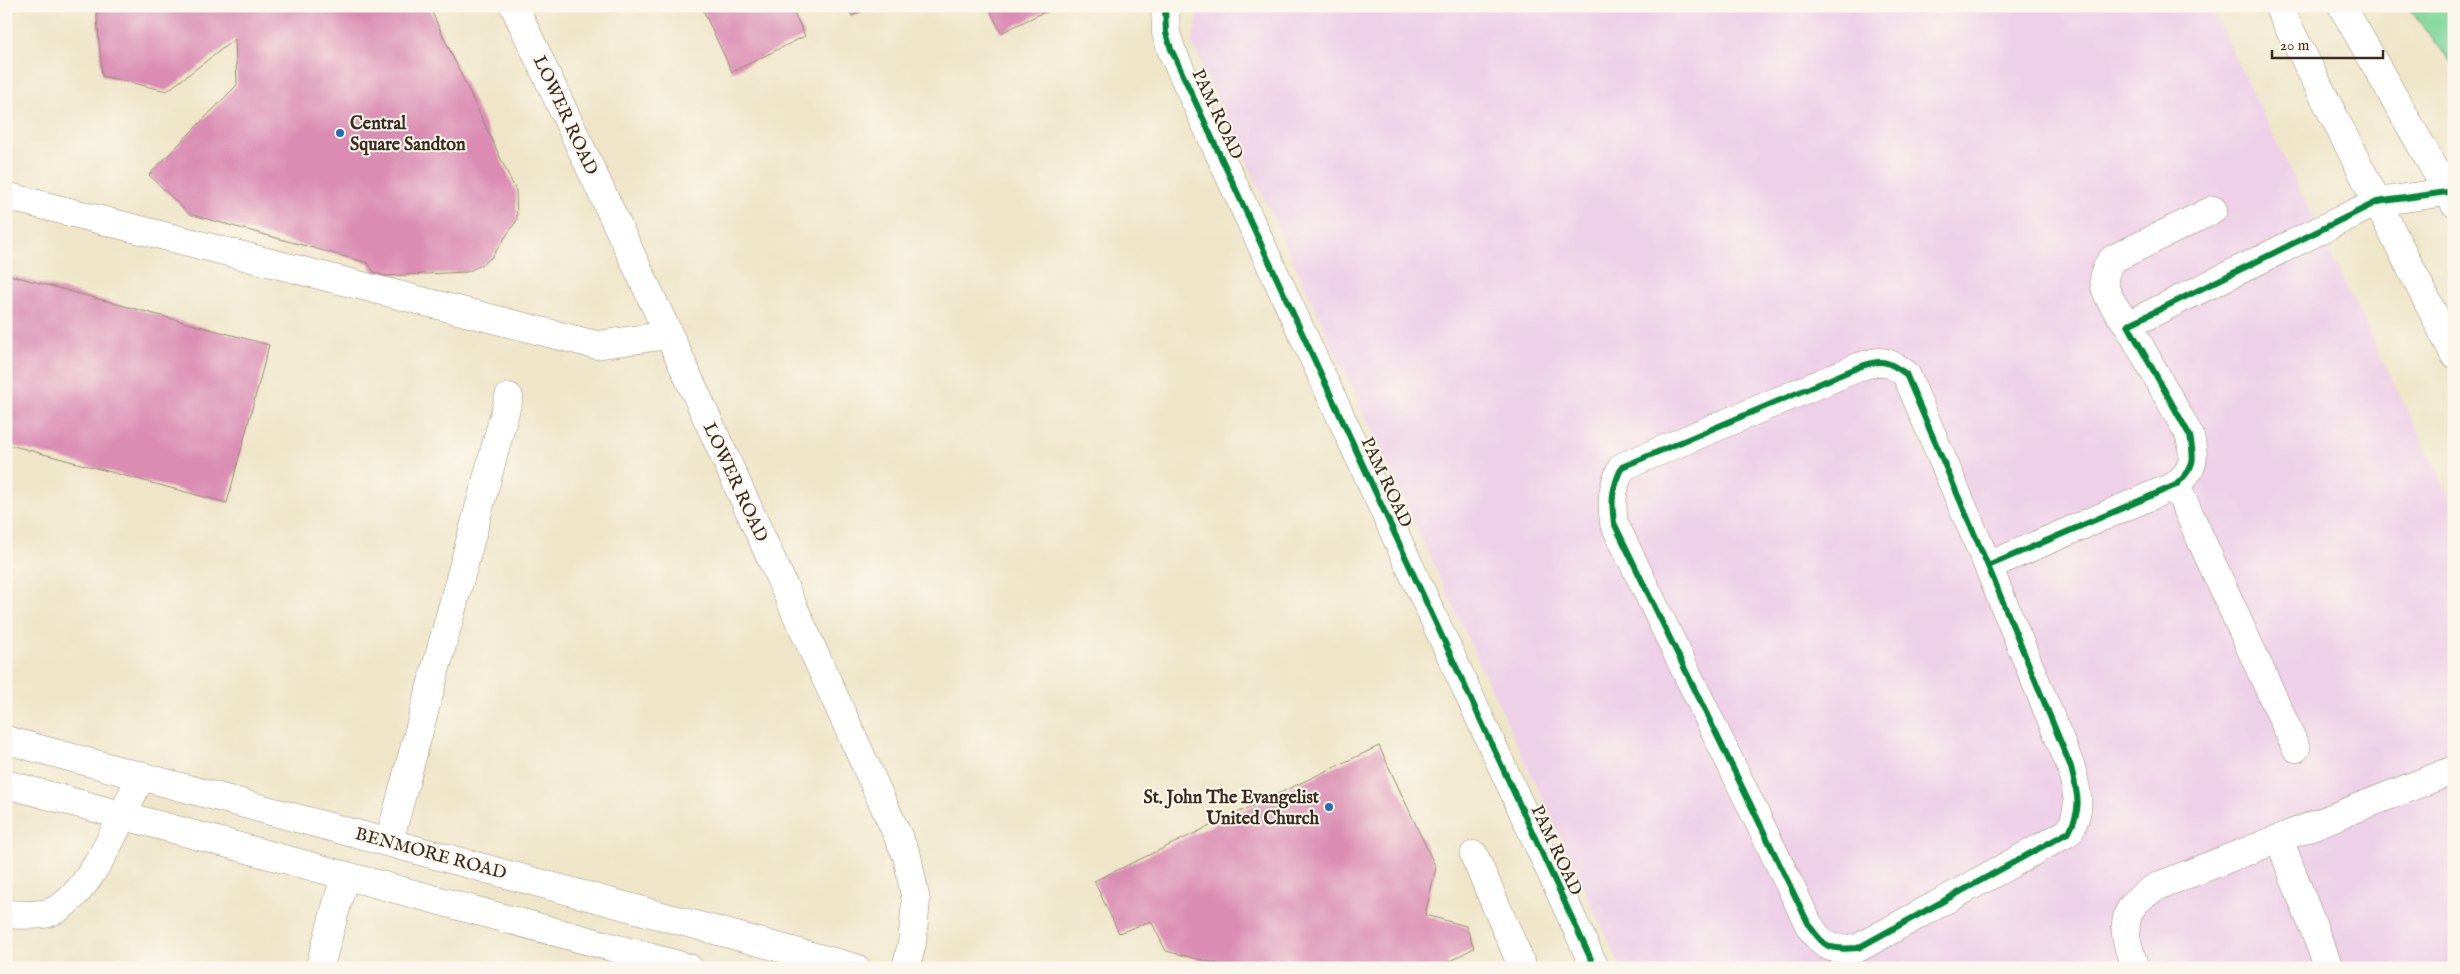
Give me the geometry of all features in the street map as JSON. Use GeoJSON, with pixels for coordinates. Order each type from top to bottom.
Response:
{"type":"FeatureCollection","features":[{"type":"Feature","properties":{"kind":"street","name":"LOWER ROAD"},"geometry":{"type":"LineString","coordinates":[[514,6],[669,335],[907,856],[916,901],[912,943],[906,968]]}},
{"type":"Feature","properties":{"kind":"street","name":"PAM ROAD"},"geometry":{"type":"LineString","coordinates":[[1165,6],[1166,33],[1171,49],[1595,968]]}},
{"type":"Feature","properties":{"kind":"street"},"geometry":{"type":"LineString","coordinates":[[2278,6],[2454,354]]}},
{"type":"Feature","properties":{"kind":"street"},"geometry":{"type":"LineString","coordinates":[[2128,325],[2377,202],[2452,196],[2342,6]]}},
{"type":"Feature","properties":{"kind":"street"},"geometry":{"type":"LineString","coordinates":[[6,196],[596,345],[669,335]]}},
{"type":"Feature","properties":{"kind":"street"},"geometry":{"type":"LineString","coordinates":[[1988,566],[2176,485],[2191,472],[2194,456],[2190,436],[2128,325],[2106,295],[2104,274],[2107,266],[2113,259],[2213,210]]}},
{"type":"Feature","properties":{"kind":"street"},"geometry":{"type":"LineString","coordinates":[[1877,361],[1891,363],[1906,374],[1988,566],[2071,767],[2077,794],[2078,816],[2069,832],[1858,948],[1837,949],[1821,942],[1809,925],[1614,523],[1611,502],[1613,484],[1622,467],[1859,367],[1877,361]]}},
{"type":"Feature","properties":{"kind":"street"},"geometry":{"type":"LineString","coordinates":[[389,842],[509,397]]}},
{"type":"Feature","properties":{"kind":"street"},"geometry":{"type":"LineString","coordinates":[[2176,485],[2296,748]]}},
{"type":"Feature","properties":{"kind":"street","name":"BENMORE ROAD"},"geometry":{"type":"LineString","coordinates":[[6,740],[856,968]]}},
{"type":"Feature","properties":{"kind":"street"},"geometry":{"type":"LineString","coordinates":[[2135,968],[2126,941],[2125,922],[2135,902],[2158,886],[2454,770]]}},
{"type":"Feature","properties":{"kind":"street"},"geometry":{"type":"LineString","coordinates":[[6,914],[34,915],[49,912],[64,904],[82,887],[95,868],[140,776]]}},
{"type":"Feature","properties":{"kind":"street"},"geometry":{"type":"LineString","coordinates":[[6,784],[690,968]]}},
{"type":"Feature","properties":{"kind":"street"},"geometry":{"type":"LineString","coordinates":[[2279,839],[2329,968]]}},
{"type":"Feature","properties":{"kind":"street"},"geometry":{"type":"LineString","coordinates":[[1474,855],[1523,968]]}},
{"type":"Feature","properties":{"kind":"street"},"geometry":{"type":"LineString","coordinates":[[320,966],[345,875]]}},
{"type":"Feature","properties":{"kind":"shaded area"},"geometry":{"type":"Polygon","coordinates":[[[1201,6],[2210,6],[2454,506],[2454,968],[1621,968],[1192,43],[1201,6]]]}},
{"type":"Feature","properties":{"kind":"green space"},"geometry":{"type":"Polygon","coordinates":[[[2407,6],[2454,6],[2454,66],[2407,6]]]}},
{"type":"Feature","properties":{"kind":"building","name":"Central Square Sandton"},"geometry":{"type":"Polygon","coordinates":[[[96,6],[429,6],[516,191],[517,220],[492,257],[482,265],[466,272],[384,276],[374,272],[368,263],[189,214],[149,175],[237,85],[235,39],[167,91],[102,76],[96,6]]]}},
{"type":"Feature","properties":{"kind":"building"},"geometry":{"type":"Polygon","coordinates":[[[701,6],[791,6],[805,36],[732,72],[701,6]]]}},
{"type":"Feature","properties":{"kind":"building"},"geometry":{"type":"Polygon","coordinates":[[[847,6],[873,6],[852,16],[847,6]]]}},
{"type":"Feature","properties":{"kind":"building"},"geometry":{"type":"Polygon","coordinates":[[[988,6],[1056,6],[1001,33],[988,6]]]}},
{"type":"Feature","properties":{"kind":"building"},"geometry":{"type":"Polygon","coordinates":[[[6,274],[269,345],[227,503],[6,444],[6,274]]]}},
{"type":"Feature","properties":{"kind":"building","name":"St. John The Evangelist United Church"},"geometry":{"type":"Polygon","coordinates":[[[1379,746],[1436,868],[1425,915],[1466,926],[1474,948],[1448,962],[1447,968],[1234,968],[1166,951],[1151,921],[1119,933],[1094,881],[1379,746]]]}},
{"type":"Feature","properties":{"kind":"cycle path"},"geometry":{"type":"LineString","coordinates":[[1165,6],[1166,33],[1171,49],[1595,968]]}},
{"type":"Feature","properties":{"kind":"cycle path"},"geometry":{"type":"LineString","coordinates":[[1988,566],[2071,767],[2078,800],[2073,823],[2069,832],[1858,948],[1841,949],[1829,946],[1819,939],[1809,925],[1614,523],[1613,494],[1622,467],[1859,367],[1884,362],[1906,374],[1988,566],[2176,485],[2190,468],[2193,458],[2190,436],[2128,325],[2377,202],[2454,191]]}},
{"type":"Feature","properties":{"kind":"place","name":"Central Square Sandton"},"geometry":{"type":"Point","coordinates":[340,133]}},
{"type":"Feature","properties":{"kind":"place","name":"St. John The Evangelist United Church"},"geometry":{"type":"Point","coordinates":[1329,807]}}]}
